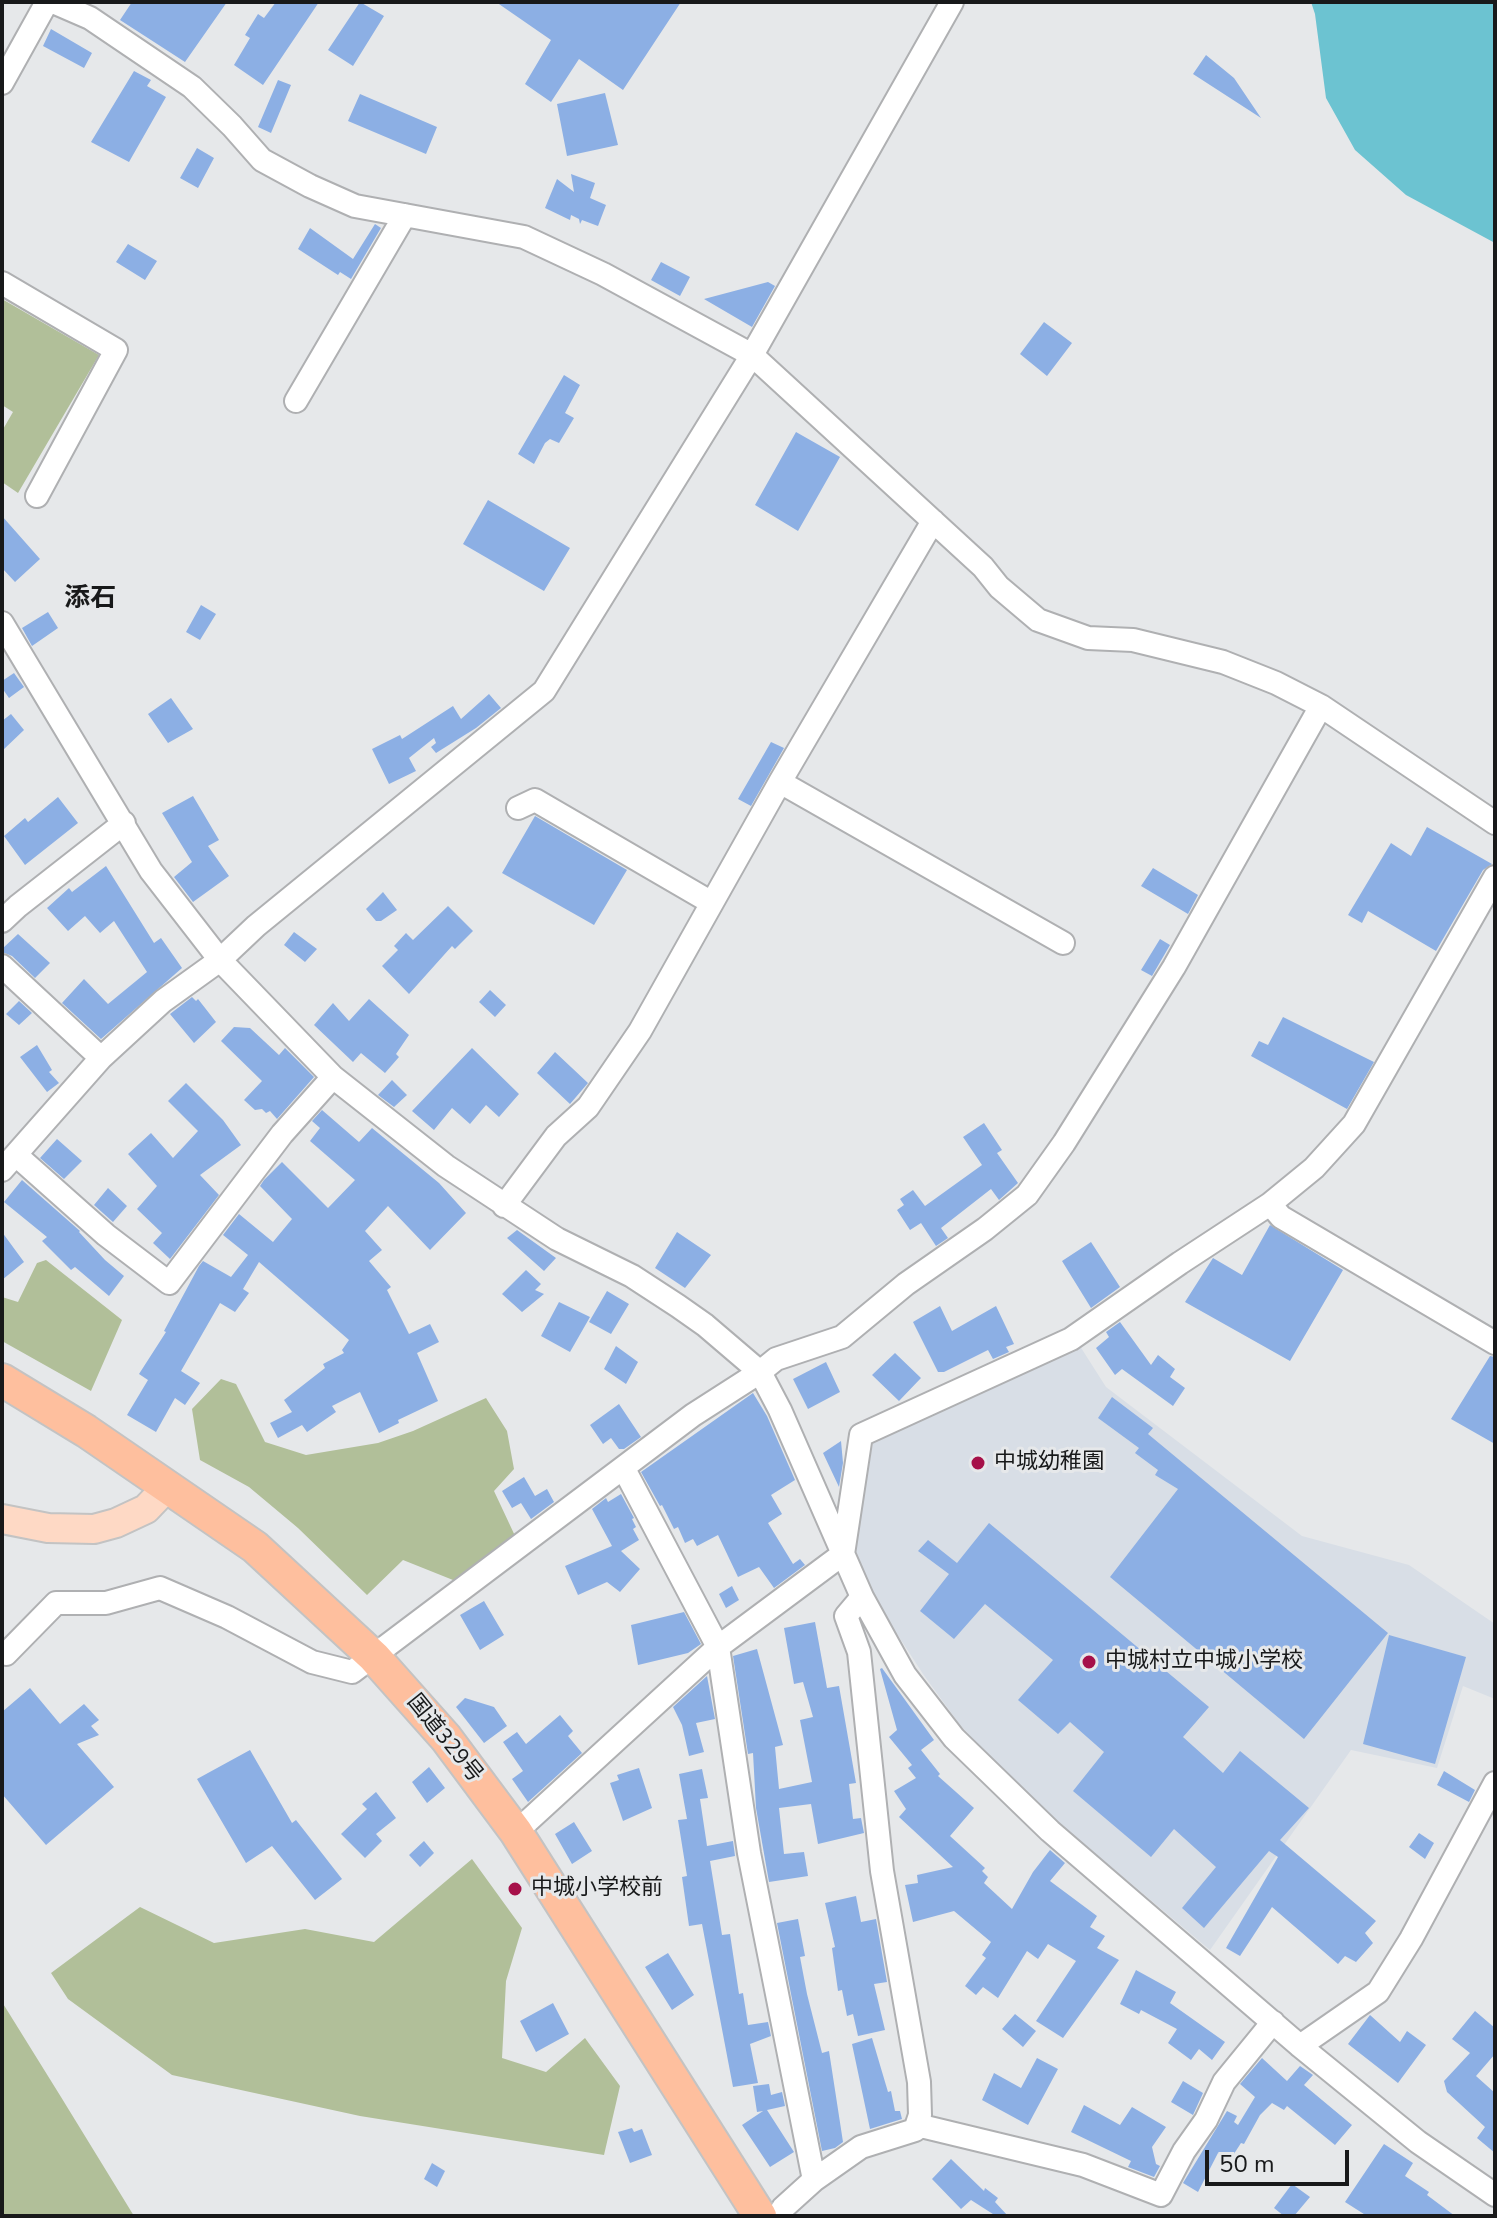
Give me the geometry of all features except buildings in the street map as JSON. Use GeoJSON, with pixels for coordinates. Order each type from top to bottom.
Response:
{"type":"FeatureCollection","features":[{"type":"Feature","properties":{"kind":"highway","name":"国道329号"},"geometry":{"type":"LineString","coordinates":[[2,1380],[86,1431],[255,1547],[374,1657],[446,1738],[516,1832],[760,2216]]}},
{"type":"Feature","properties":{"kind":"main road"},"geometry":{"type":"LineString","coordinates":[[2,1519],[48,1528],[94,1529],[146,1509],[168,1486]]}},
{"type":"Feature","properties":{"kind":"street"},"geometry":{"type":"LineString","coordinates":[[2,83],[50,2],[90,18],[192,87],[262,160],[310,186],[355,206],[524,237],[603,274],[752,355],[1038,620],[1088,638],[1133,640],[1223,662],[1321,706],[1495,823]]}},
{"type":"Feature","properties":{"kind":"street"},"geometry":{"type":"LineString","coordinates":[[333,1077],[282,1134],[169,1283],[9,1162],[101,1058],[163,1001],[220,960],[256,926],[544,691],[752,355],[952,2]]}},
{"type":"Feature","properties":{"kind":"street"},"geometry":{"type":"LineString","coordinates":[[296,401],[405,215]]}},
{"type":"Feature","properties":{"kind":"street"},"geometry":{"type":"LineString","coordinates":[[2,283],[116,350],[37,496]]}},
{"type":"Feature","properties":{"kind":"street"},"geometry":{"type":"LineString","coordinates":[[504,1206],[556,1136],[588,1107],[640,1031],[780,782],[933,521]]}},
{"type":"Feature","properties":{"kind":"street"},"geometry":{"type":"LineString","coordinates":[[2,623],[151,871],[220,960],[333,1077],[401,1133],[504,1206],[557,1239],[632,1276],[705,1325],[760,1372],[780,1410],[862,1597],[905,1675],[954,1738],[1050,1831],[1300,2046],[1418,2142],[1495,2195]]}},
{"type":"Feature","properties":{"kind":"street"},"geometry":{"type":"LineString","coordinates":[[6,1654],[56,1603],[106,1603],[160,1588],[227,1617],[312,1662],[352,1672],[693,1415],[776,1359],[842,1337],[906,1284],[985,1229],[1027,1195],[1064,1143],[1174,967],[1321,706]]}},
{"type":"Feature","properties":{"kind":"street"},"geometry":{"type":"LineString","coordinates":[[780,782],[1063,943]]}},
{"type":"Feature","properties":{"kind":"street"},"geometry":{"type":"LineString","coordinates":[[518,808],[535,800],[712,903]]}},
{"type":"Feature","properties":{"kind":"street"},"geometry":{"type":"LineString","coordinates":[[2,921],[124,823]]}},
{"type":"Feature","properties":{"kind":"street"},"geometry":{"type":"LineString","coordinates":[[516,1832],[718,1647],[843,1554],[861,1435],[1071,1339],[1270,1204],[1314,1168],[1354,1124],[1495,877]]}},
{"type":"Feature","properties":{"kind":"street"},"geometry":{"type":"LineString","coordinates":[[2,966],[101,1058]]}},
{"type":"Feature","properties":{"kind":"street"},"geometry":{"type":"LineString","coordinates":[[1270,1204],[1281,1217],[1495,1343]]}},
{"type":"Feature","properties":{"kind":"street"},"geometry":{"type":"LineString","coordinates":[[624,1469],[718,1647],[749,1853],[814,2180]]}},
{"type":"Feature","properties":{"kind":"street"},"geometry":{"type":"LineString","coordinates":[[778,2216],[814,2180],[861,2147],[915,2130],[920,2115],[919,2082],[882,1871],[861,1663],[846,1616],[862,1597]]}},
{"type":"Feature","properties":{"kind":"street"},"geometry":{"type":"LineString","coordinates":[[1300,2046],[1378,1992],[1491,1797]]}},
{"type":"Feature","properties":{"kind":"street"},"geometry":{"type":"LineString","coordinates":[[917,2125],[1083,2165],[1161,2195],[1184,2151],[1206,2120],[1224,2082],[1273,2022]]}},
{"type":"Feature","properties":{"kind":"shaded area"},"geometry":{"type":"Polygon","coordinates":[[[1078,1343],[1106,1387],[1302,1536],[1409,1565],[1495,1624],[1495,1699],[1463,1686],[1437,1768],[1351,1750],[1210,1950],[1028,1797],[960,1725],[877,1603],[854,1553],[873,1442],[1078,1343]]]}},
{"type":"Feature","properties":{"kind":"green space"},"geometry":{"type":"Polygon","coordinates":[[[2,299],[99,355],[18,493],[2,482],[2,431],[13,412],[2,405],[2,299]]]}},
{"type":"Feature","properties":{"kind":"green space"},"geometry":{"type":"Polygon","coordinates":[[[46,1260],[122,1320],[91,1391],[2,1341],[2,1297],[18,1302],[37,1263],[46,1260]]]}},
{"type":"Feature","properties":{"kind":"green space"},"geometry":{"type":"Polygon","coordinates":[[[221,1379],[236,1384],[265,1442],[306,1455],[378,1443],[486,1398],[507,1431],[514,1469],[494,1491],[516,1538],[458,1582],[403,1560],[367,1595],[298,1528],[249,1487],[200,1460],[192,1409],[221,1379]]]}},
{"type":"Feature","properties":{"kind":"green space"},"geometry":{"type":"Polygon","coordinates":[[[472,1859],[522,1928],[506,1981],[502,2058],[546,2072],[585,2038],[620,2086],[604,2155],[360,2116],[172,2075],[68,1999],[51,1973],[140,1907],[214,1943],[305,1929],[374,1942],[472,1859]]]}},
{"type":"Feature","properties":{"kind":"green space"},"geometry":{"type":"Polygon","coordinates":[[[2,2002],[61,2097],[134,2216],[2,2216],[2,2002]]]}},
{"type":"Feature","properties":{"kind":"water"},"geometry":{"type":"Polygon","coordinates":[[[1311,2],[1495,2],[1495,243],[1406,195],[1355,150],[1326,98],[1311,2]]]}},
{"type":"Feature","properties":{"kind":"place","name":"中城幼稚園"},"geometry":{"type":"Point","coordinates":[978,1463]}},
{"type":"Feature","properties":{"kind":"place","name":"中城村立中城小学校"},"geometry":{"type":"Point","coordinates":[1089,1662]}},
{"type":"Feature","properties":{"kind":"place","name":"中城小学校前"},"geometry":{"type":"Point","coordinates":[515,1889]}},
{"type":"Feature","properties":{"kind":"district","name":"添石"},"geometry":{"type":"Point","coordinates":[90,600]}}]}
